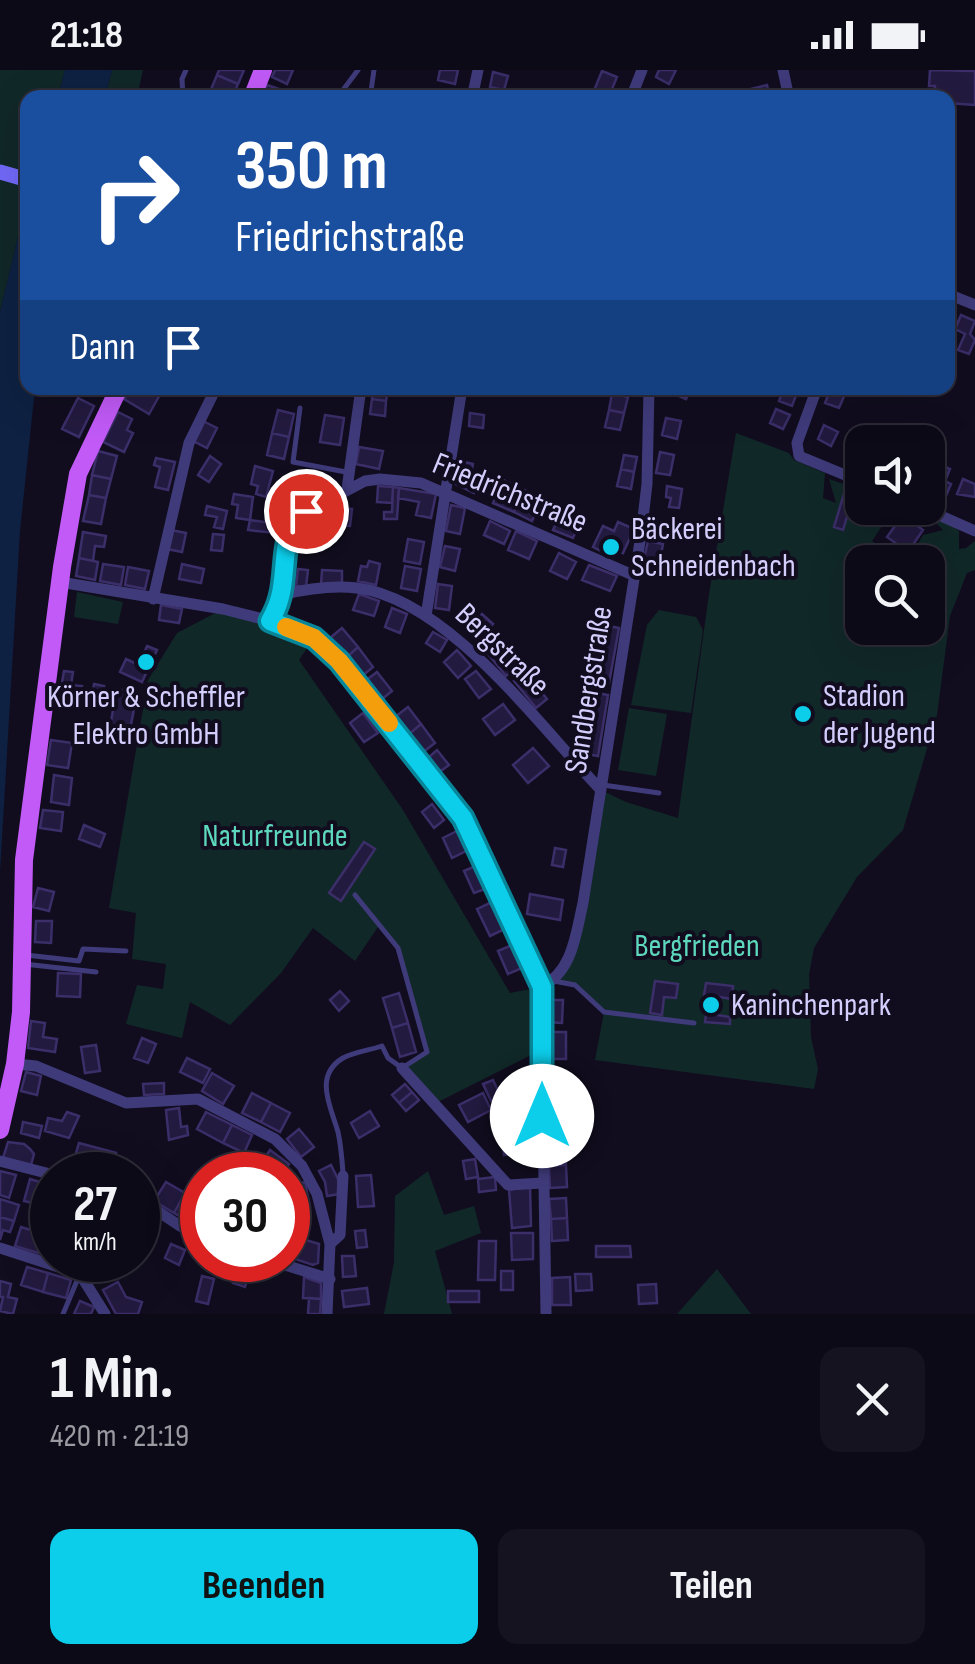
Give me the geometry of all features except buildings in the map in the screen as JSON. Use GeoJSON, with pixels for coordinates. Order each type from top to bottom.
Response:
{"type":"FeatureCollection","features":[{"type":"Feature","properties":{"kind":"main road"},"geometry":{"type":"LineString","coordinates":[[0,1130],[15,1064],[23,959],[24,860],[60,582],[78,474],[116,395]]}},
{"type":"Feature","properties":{"kind":"street"},"geometry":{"type":"LineString","coordinates":[[153,599],[189,443],[213,395]]}},
{"type":"Feature","properties":{"kind":"street"},"geometry":{"type":"LineString","coordinates":[[347,489],[359,395]]}},
{"type":"Feature","properties":{"kind":"street"},"geometry":{"type":"LineString","coordinates":[[426,616],[461,395]]}},
{"type":"Feature","properties":{"kind":"street","name":"Sandbergstraße"},"geometry":{"type":"LineString","coordinates":[[548,984],[572,953],[602,788],[648,484],[645,395]]}},
{"type":"Feature","properties":{"kind":"street"},"geometry":{"type":"LineString","coordinates":[[814,395],[797,452],[845,475]]}},
{"type":"Feature","properties":{"kind":"street","name":"Friedrichstraße"},"geometry":{"type":"LineString","coordinates":[[270,621],[281,595],[283,566],[297,518],[364,481],[380,479],[421,483],[635,576]]}},
{"type":"Feature","properties":{"kind":"street"},"geometry":{"type":"LineString","coordinates":[[945,518],[975,531]]}},
{"type":"Feature","properties":{"kind":"street"},"geometry":{"type":"LineString","coordinates":[[60,582],[191,602],[270,621],[314,638],[339,661],[463,818],[548,984],[542,1183],[546,1314]]}},
{"type":"Feature","properties":{"kind":"street","name":"Bergstraße"},"geometry":{"type":"LineString","coordinates":[[281,595],[312,588],[358,588],[426,616],[460,639],[602,788]]}},
{"type":"Feature","properties":{"kind":"street"},"geometry":{"type":"LineString","coordinates":[[15,1064],[36,1066],[126,1103],[198,1099],[275,1139],[302,1166],[317,1194],[330,1244],[327,1314]]}},
{"type":"Feature","properties":{"kind":"street"},"geometry":{"type":"LineString","coordinates":[[402,1068],[508,1185],[542,1183]]}},
{"type":"Feature","properties":{"kind":"street"},"geometry":{"type":"LineString","coordinates":[[0,1161],[30,1169]]}},
{"type":"Feature","properties":{"kind":"street"},"geometry":{"type":"LineString","coordinates":[[330,1244],[340,1235],[343,1176]]}},
{"type":"Feature","properties":{"kind":"street"},"geometry":{"type":"LineString","coordinates":[[0,1248],[30,1258]]}},
{"type":"Feature","properties":{"kind":"street"},"geometry":{"type":"LineString","coordinates":[[310,1273],[330,1279]]}},
{"type":"Feature","properties":{"kind":"street"},"geometry":{"type":"LineString","coordinates":[[85,1282],[105,1314]]}},
{"type":"Feature","properties":{"kind":"lane"},"geometry":{"type":"LineString","coordinates":[[300,408],[293,462],[349,473]]}},
{"type":"Feature","properties":{"kind":"lane"},"geometry":{"type":"LineString","coordinates":[[602,788],[660,793]]}},
{"type":"Feature","properties":{"kind":"lane"},"geometry":{"type":"LineString","coordinates":[[343,1176],[341,1147],[325,1081],[342,1058],[382,1046],[388,1058],[402,1068],[427,1052],[398,948],[355,895]]}},
{"type":"Feature","properties":{"kind":"lane"},"geometry":{"type":"LineString","coordinates":[[23,959],[79,962],[82,949],[126,951]]}},
{"type":"Feature","properties":{"kind":"lane"},"geometry":{"type":"LineString","coordinates":[[23,959],[96,972]]}},
{"type":"Feature","properties":{"kind":"lane"},"geometry":{"type":"LineString","coordinates":[[548,984],[575,985],[604,1012],[694,1023]]}},
{"type":"Feature","properties":{"kind":"lane"},"geometry":{"type":"LineString","coordinates":[[63,1314],[77,1282]]}},
{"type":"Feature","properties":{"kind":"green space"},"geometry":{"type":"Polygon","coordinates":[[[0,70],[65,70],[60,90],[20,90],[20,228],[0,312],[0,70]]]}},
{"type":"Feature","properties":{"kind":"green space"},"geometry":{"type":"Polygon","coordinates":[[[112,70],[143,70],[139,90],[107,90],[112,70]]]}},
{"type":"Feature","properties":{"kind":"green space","name":"Bergfrieden"},"geometry":{"type":"Polygon","coordinates":[[[736,433],[789,453],[794,460],[825,473],[823,498],[836,503],[829,479],[845,485],[845,525],[883,525],[872,541],[877,545],[845,545],[845,645],[945,645],[945,545],[917,545],[923,535],[943,530],[938,525],[945,525],[945,519],[959,531],[959,549],[975,541],[975,570],[967,573],[950,616],[937,715],[903,830],[857,877],[814,948],[809,974],[811,1037],[818,1069],[814,1089],[595,1060],[604,1012],[575,985],[554,981],[572,953],[601,790],[678,818],[736,433]]]}},
{"type":"Feature","properties":{"kind":"green space"},"geometry":{"type":"Polygon","coordinates":[[[77,592],[123,602],[118,624],[74,617],[77,592]]]}},
{"type":"Feature","properties":{"kind":"green space","name":"Naturfreunde"},"geometry":{"type":"Polygon","coordinates":[[[223,609],[314,638],[299,660],[403,810],[510,993],[541,987],[541,1050],[434,1104],[402,1068],[427,1052],[398,948],[380,924],[355,961],[313,928],[281,973],[230,1025],[190,1002],[182,1038],[126,1024],[137,985],[163,989],[166,964],[132,959],[136,913],[109,908],[148,680],[177,633],[223,609]]]}},
{"type":"Feature","properties":{"kind":"green space"},"geometry":{"type":"Polygon","coordinates":[[[659,610],[696,617],[703,630],[691,713],[631,705],[647,625],[659,610]]]}},
{"type":"Feature","properties":{"kind":"green space"},"geometry":{"type":"Polygon","coordinates":[[[629,708],[667,714],[656,776],[618,770],[629,708]]]}},
{"type":"Feature","properties":{"kind":"green space"},"geometry":{"type":"Polygon","coordinates":[[[428,1171],[444,1215],[474,1206],[481,1233],[435,1251],[452,1314],[384,1314],[394,1262],[395,1196],[428,1171]]]}},
{"type":"Feature","properties":{"kind":"green space"},"geometry":{"type":"Polygon","coordinates":[[[717,1269],[751,1314],[677,1314],[717,1269]]]}},
{"type":"Feature","properties":{"kind":"water"},"geometry":{"type":"Polygon","coordinates":[[[65,70],[112,70],[107,90],[60,90],[65,70]]]}},
{"type":"Feature","properties":{"kind":"water"},"geometry":{"type":"Polygon","coordinates":[[[20,228],[20,395],[34,395],[20,531],[0,872],[0,312],[20,228]]]}},
{"type":"Feature","properties":{"kind":"slow traffic"},"geometry":{"type":"LineString","coordinates":[[286,627],[314,638],[339,661],[389,723]]}},
{"type":"Feature","properties":{"kind":"place","name":"Bäckerei Schneidenbach"},"geometry":{"type":"Point","coordinates":[611,547]}},
{"type":"Feature","properties":{"kind":"place","name":"Körner & Scheffler Elektro GmbH"},"geometry":{"type":"Point","coordinates":[146,662]}},
{"type":"Feature","properties":{"kind":"place","name":"Stadion der Jugend"},"geometry":{"type":"Point","coordinates":[803,714]}},
{"type":"Feature","properties":{"kind":"place","name":"Kaninchenpark"},"geometry":{"type":"Point","coordinates":[711,1005]}},
{"type":"Feature","properties":{"kind":"route"},"geometry":{"type":"LineString","coordinates":[[306,511],[297,518],[289,536],[281,595],[270,621],[314,638],[339,661],[463,818],[542,987],[542,1116]]}}]}
